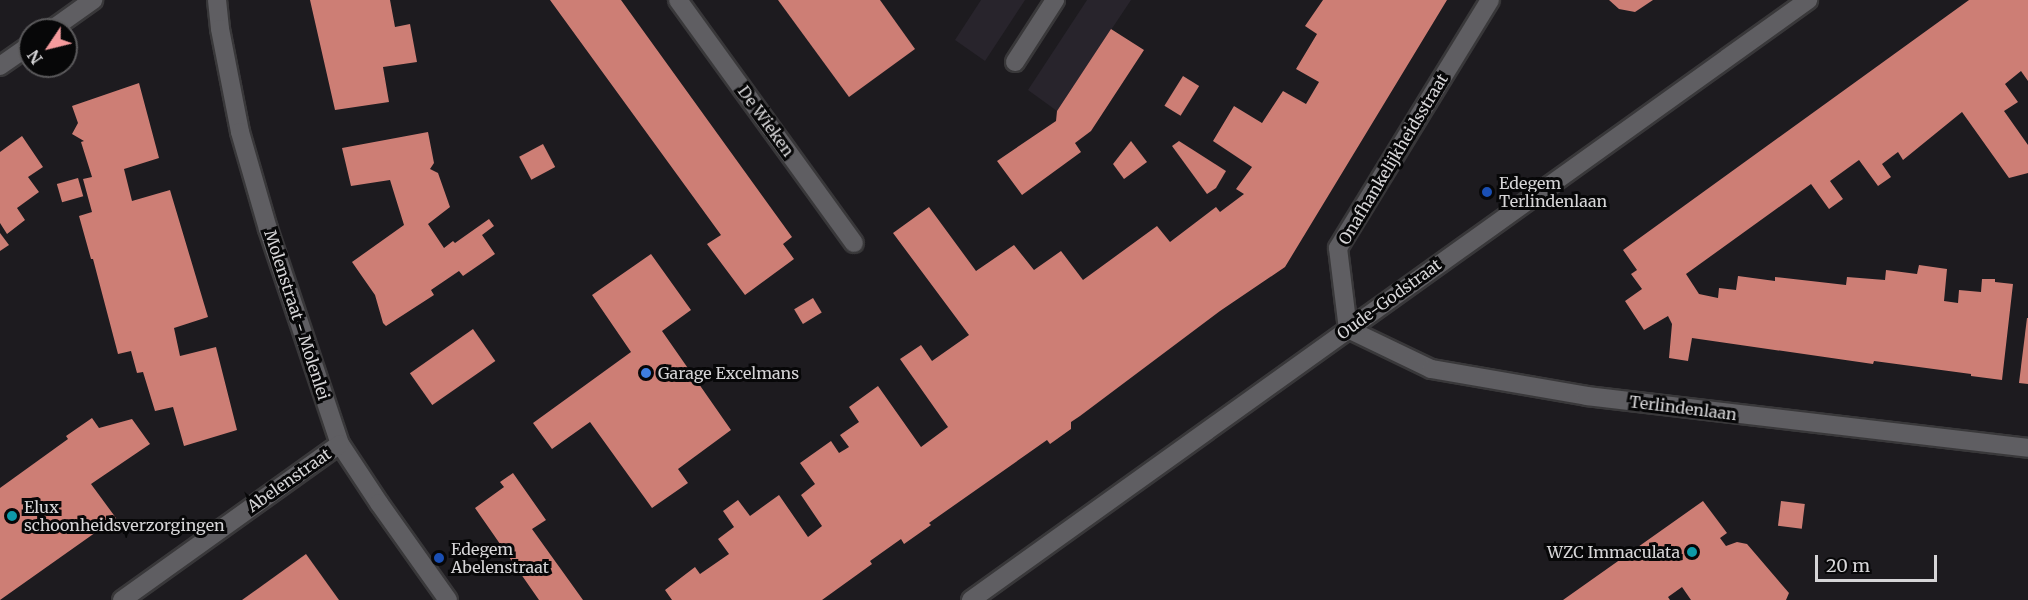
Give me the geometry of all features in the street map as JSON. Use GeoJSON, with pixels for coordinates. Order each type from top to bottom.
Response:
{"type":"FeatureCollection","features":[{"type":"Feature","properties":{"kind":"street"},"geometry":{"type":"LineString","coordinates":[[68,18],[93,0]]}},
{"type":"Feature","properties":{"kind":"street","name":"Molenstraat - Molenlei"},"geometry":{"type":"LineString","coordinates":[[217,0],[220,29],[240,132],[268,229],[340,444],[448,600]]}},
{"type":"Feature","properties":{"kind":"street","name":"De Wieken"},"geometry":{"type":"LineString","coordinates":[[678,0],[854,243]]}},
{"type":"Feature","properties":{"kind":"street"},"geometry":{"type":"LineString","coordinates":[[1015,62],[1055,0]]}},
{"type":"Feature","properties":{"kind":"street","name":"Onafhankelijkheidsstraat"},"geometry":{"type":"LineString","coordinates":[[1348,329],[1338,248],[1490,0]]}},
{"type":"Feature","properties":{"kind":"street","name":"Oude-Godstraat"},"geometry":{"type":"LineString","coordinates":[[970,600],[1808,0]]}},
{"type":"Feature","properties":{"kind":"street"},"geometry":{"type":"LineString","coordinates":[[0,66],[18,53]]}},
{"type":"Feature","properties":{"kind":"street","name":"Terlindenlaan"},"geometry":{"type":"LineString","coordinates":[[1348,329],[1431,369],[1587,396],[2028,448]]}},
{"type":"Feature","properties":{"kind":"street","name":"Abelenstraat"},"geometry":{"type":"LineString","coordinates":[[122,600],[340,444]]}},
{"type":"Feature","properties":{"kind":"shaded area"},"geometry":{"type":"Polygon","coordinates":[[[981,0],[1025,0],[985,61],[955,40],[981,0]]]}},
{"type":"Feature","properties":{"kind":"shaded area"},"geometry":{"type":"Polygon","coordinates":[[[1087,0],[1131,0],[1057,111],[1028,90],[1087,0]]]}},
{"type":"Feature","properties":{"kind":"building"},"geometry":{"type":"Polygon","coordinates":[[[310,0],[390,0],[395,27],[410,24],[417,62],[383,67],[389,102],[335,110],[310,0]]]}},
{"type":"Feature","properties":{"kind":"building"},"geometry":{"type":"Polygon","coordinates":[[[550,0],[621,0],[792,237],[783,244],[794,259],[745,295],[707,244],[721,235],[550,0]]]}},
{"type":"Feature","properties":{"kind":"building"},"geometry":{"type":"Polygon","coordinates":[[[778,0],[880,0],[915,49],[849,97],[778,0]]]}},
{"type":"Feature","properties":{"kind":"building"},"geometry":{"type":"Polygon","coordinates":[[[1323,0],[1447,0],[1285,267],[1220,311],[1071,422],[1071,429],[1050,444],[1047,440],[929,523],[931,525],[904,544],[901,539],[870,561],[872,564],[822,600],[672,600],[665,590],[695,567],[700,574],[729,554],[718,539],[734,527],[723,511],[738,500],[750,516],[779,495],[808,537],[822,526],[801,495],[815,484],[800,463],[831,441],[839,453],[849,447],[840,435],[859,422],[849,407],[878,386],[921,447],[948,427],[900,359],[921,345],[932,361],[969,335],[893,233],[929,207],[976,271],[1014,245],[1034,270],[1061,251],[1083,280],[1157,226],[1170,242],[1216,207],[1220,212],[1244,194],[1236,189],[1252,167],[1213,141],[1234,106],[1262,123],[1283,91],[1306,104],[1319,82],[1296,69],[1317,34],[1305,26],[1323,0]]]}},
{"type":"Feature","properties":{"kind":"building"},"geometry":{"type":"Polygon","coordinates":[[[1609,0],[1653,0],[1635,12],[1619,9],[1609,0]]]}},
{"type":"Feature","properties":{"kind":"building"},"geometry":{"type":"Polygon","coordinates":[[[1969,0],[2028,0],[2028,81],[2021,71],[2005,84],[2018,102],[2004,111],[2028,145],[2028,173],[2009,178],[1962,112],[1903,160],[1898,152],[1882,164],[1891,177],[1878,186],[1859,160],[1830,181],[1843,199],[1829,209],[1811,184],[1686,274],[1699,294],[1718,298],[1719,288],[1736,290],[1738,276],[1775,281],[1775,277],[1846,285],[1847,277],[1885,280],[1886,270],[1917,274],[1919,265],[1947,269],[1944,301],[1958,303],[1959,290],[1981,292],[1982,279],[1995,279],[1995,282],[2013,284],[2002,380],[1692,338],[1688,361],[1669,358],[1672,324],[1668,316],[1644,330],[1625,301],[1642,289],[1631,274],[1637,270],[1623,250],[1969,0]]]}},
{"type":"Feature","properties":{"kind":"building"},"geometry":{"type":"Polygon","coordinates":[[[1111,29],[1144,50],[1091,131],[1075,143],[1081,152],[1022,195],[997,161],[1056,121],[1057,111],[1111,29]]]}},
{"type":"Feature","properties":{"kind":"building"},"geometry":{"type":"Polygon","coordinates":[[[1183,76],[1199,86],[1181,116],[1164,106],[1183,76]]]}},
{"type":"Feature","properties":{"kind":"building"},"geometry":{"type":"Polygon","coordinates":[[[139,83],[159,158],[124,169],[132,201],[170,190],[208,317],[174,328],[180,356],[216,347],[237,430],[184,446],[173,407],[155,411],[143,372],[137,373],[131,351],[118,354],[79,216],[92,212],[83,179],[92,177],[81,142],[84,141],[72,134],[78,123],[72,106],[139,83]]]}},
{"type":"Feature","properties":{"kind":"building"},"geometry":{"type":"Polygon","coordinates":[[[428,132],[434,163],[430,169],[438,173],[450,207],[428,224],[444,248],[489,219],[494,226],[482,235],[495,254],[463,276],[459,271],[431,290],[434,295],[386,326],[383,323],[375,295],[352,262],[404,225],[390,180],[351,186],[342,148],[428,132]]]}},
{"type":"Feature","properties":{"kind":"building"},"geometry":{"type":"Polygon","coordinates":[[[22,136],[43,167],[28,177],[39,192],[17,208],[25,220],[7,234],[0,223],[0,152],[22,136]]]}},
{"type":"Feature","properties":{"kind":"building"},"geometry":{"type":"Polygon","coordinates":[[[1131,141],[1147,162],[1124,179],[1113,164],[1131,141]]]}},
{"type":"Feature","properties":{"kind":"building"},"geometry":{"type":"Polygon","coordinates":[[[1179,141],[1226,171],[1216,188],[1207,194],[1172,146],[1179,141]]]}},
{"type":"Feature","properties":{"kind":"building"},"geometry":{"type":"Polygon","coordinates":[[[543,144],[555,167],[531,180],[519,157],[543,144]]]}},
{"type":"Feature","properties":{"kind":"building"},"geometry":{"type":"Polygon","coordinates":[[[78,178],[83,196],[62,202],[57,184],[78,178]]]}},
{"type":"Feature","properties":{"kind":"building"},"geometry":{"type":"Polygon","coordinates":[[[0,233],[9,245],[0,251],[0,233]]]}},
{"type":"Feature","properties":{"kind":"building","name":"Garage Excelmans"},"geometry":{"type":"Polygon","coordinates":[[[651,254],[691,310],[662,331],[731,430],[678,469],[688,483],[652,508],[590,422],[552,449],[533,423],[631,352],[592,295],[651,254]]]}},
{"type":"Feature","properties":{"kind":"building"},"geometry":{"type":"Polygon","coordinates":[[[813,298],[822,313],[803,324],[794,309],[813,298]]]}},
{"type":"Feature","properties":{"kind":"building"},"geometry":{"type":"Polygon","coordinates":[[[2028,318],[2028,384],[2019,383],[2028,318]]]}},
{"type":"Feature","properties":{"kind":"building"},"geometry":{"type":"Polygon","coordinates":[[[473,329],[495,361],[432,405],[410,373],[473,329]]]}},
{"type":"Feature","properties":{"kind":"building"},"geometry":{"type":"Polygon","coordinates":[[[92,418],[99,428],[132,419],[150,444],[91,484],[116,518],[0,600],[0,488],[68,439],[66,436],[92,418]]]}},
{"type":"Feature","properties":{"kind":"building"},"geometry":{"type":"Polygon","coordinates":[[[513,473],[546,520],[532,529],[583,600],[539,600],[475,508],[504,487],[500,482],[513,473]]]}},
{"type":"Feature","properties":{"kind":"building","name":"WZC Immaculata"},"geometry":{"type":"Polygon","coordinates":[[[1703,501],[1727,533],[1720,538],[1726,546],[1737,542],[1747,544],[1789,593],[1786,600],[1691,600],[1682,587],[1668,597],[1670,600],[1563,600],[1703,501]]]}},
{"type":"Feature","properties":{"kind":"building"},"geometry":{"type":"Polygon","coordinates":[[[1781,501],[1805,504],[1802,529],[1778,526],[1781,501]]]}},
{"type":"Feature","properties":{"kind":"building"},"geometry":{"type":"Polygon","coordinates":[[[306,554],[339,600],[242,600],[306,554]]]}},
{"type":"Feature","properties":{"kind":"place","name":"Edegem Terlindenlaan"},"geometry":{"type":"Point","coordinates":[1487,192]}},
{"type":"Feature","properties":{"kind":"place","name":"Garage Excelmans"},"geometry":{"type":"Point","coordinates":[646,373]}},
{"type":"Feature","properties":{"kind":"place","name":"Elux schoonheidsverzorgingen"},"geometry":{"type":"Point","coordinates":[12,516]}},
{"type":"Feature","properties":{"kind":"place","name":"WZC Immaculata"},"geometry":{"type":"Point","coordinates":[1692,552]}},
{"type":"Feature","properties":{"kind":"place","name":"Edegem Abelenstraat"},"geometry":{"type":"Point","coordinates":[439,558]}}]}
